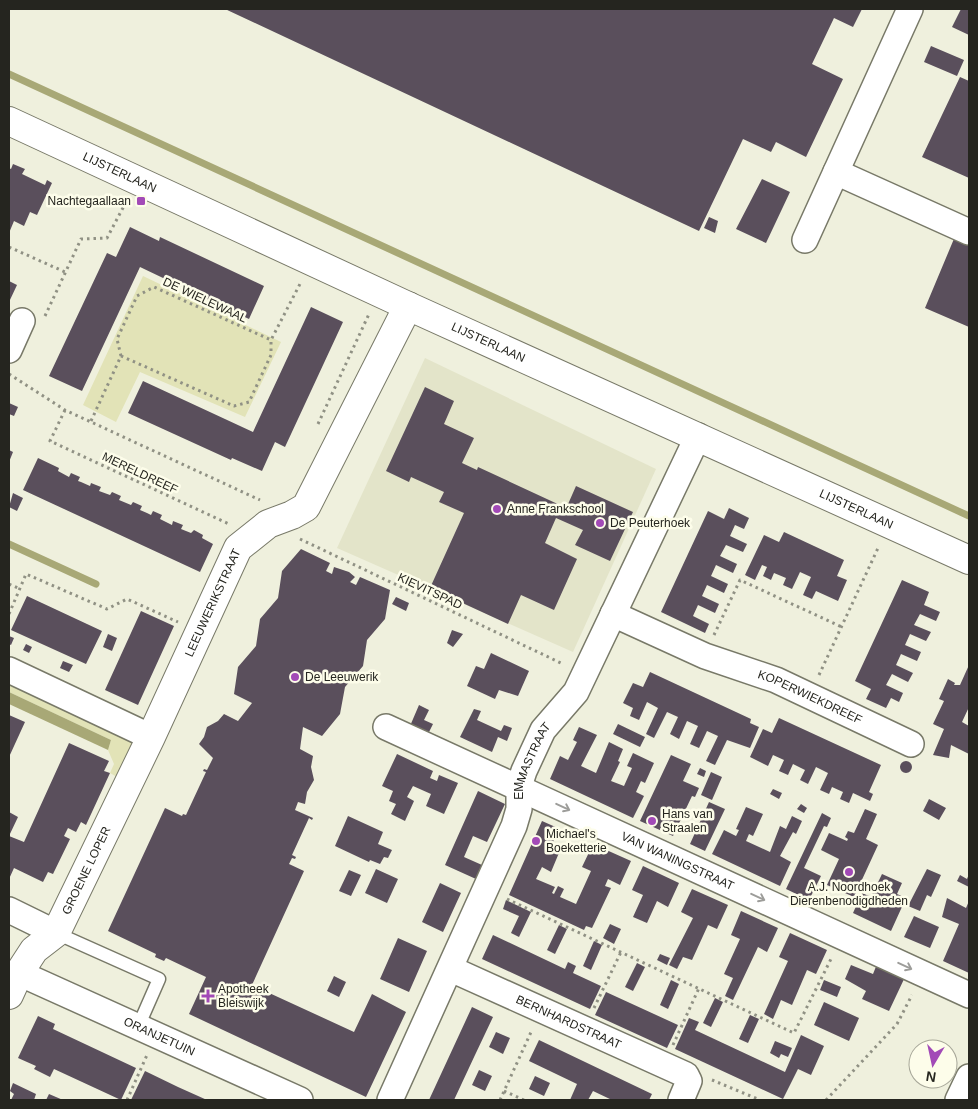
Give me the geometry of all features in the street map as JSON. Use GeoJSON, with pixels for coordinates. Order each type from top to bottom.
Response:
{"type":"FeatureCollection","features":[{"type":"Feature","properties":{"kind":"street"},"geometry":{"type":"LineString","coordinates":[[805,240],[910,9]]}},
{"type":"Feature","properties":{"kind":"street","name":"LIJSTERLAAN"},"geometry":{"type":"LineString","coordinates":[[9,121],[408,306],[969,560]]}},
{"type":"Feature","properties":{"kind":"street"},"geometry":{"type":"LineString","coordinates":[[836,172],[969,232]]}},
{"type":"Feature","properties":{"kind":"street","name":"LEEUWERIKSTRAAT"},"geometry":{"type":"LineString","coordinates":[[151,737],[238,548],[271,525],[306,506],[408,306]]}},
{"type":"Feature","properties":{"kind":"street"},"geometry":{"type":"LineString","coordinates":[[15,360],[31,323]]}},
{"type":"Feature","properties":{"kind":"street","name":"EMMASTRAAT"},"geometry":{"type":"LineString","coordinates":[[390,1100],[514,826],[519,809],[519,786],[543,730],[576,692],[585,675],[698,436]]}},
{"type":"Feature","properties":{"kind":"street","name":"KOPERWIEKDREEF"},"geometry":{"type":"LineString","coordinates":[[613,614],[704,656],[776,680],[911,744]]}},
{"type":"Feature","properties":{"kind":"street"},"geometry":{"type":"LineString","coordinates":[[9,670],[151,737]]}},
{"type":"Feature","properties":{"kind":"street","name":"VAN WANINGSTRAAT"},"geometry":{"type":"LineString","coordinates":[[386,727],[519,786],[969,995]]}},
{"type":"Feature","properties":{"kind":"street","name":"GROENE LOPER"},"geometry":{"type":"LineString","coordinates":[[14,984],[34,950],[56,933],[151,737]]}},
{"type":"Feature","properties":{"kind":"street"},"geometry":{"type":"LineString","coordinates":[[9,910],[56,933]]}},
{"type":"Feature","properties":{"kind":"street","name":"BERNHARDSTRAAT"},"geometry":{"type":"LineString","coordinates":[[451,968],[675,1070]]}},
{"type":"Feature","properties":{"kind":"street","name":"ORANJETUIN"},"geometry":{"type":"LineString","coordinates":[[14,984],[147,1031],[300,1100]]}},
{"type":"Feature","properties":{"kind":"street"},"geometry":{"type":"LineString","coordinates":[[675,1070],[689,1081],[681,1100]]}},
{"type":"Feature","properties":{"kind":"street"},"geometry":{"type":"LineString","coordinates":[[958,1100],[969,1077]]}},
{"type":"Feature","properties":{"kind":"lane"},"geometry":{"type":"LineString","coordinates":[[56,933],[158,979],[147,1031]]}},
{"type":"Feature","properties":{"kind":"path"},"geometry":{"type":"LineString","coordinates":[[31,323],[66,272],[81,239],[107,238],[138,180]]}},
{"type":"Feature","properties":{"kind":"path"},"geometry":{"type":"LineString","coordinates":[[9,247],[66,272]]}},
{"type":"Feature","properties":{"kind":"path"},"geometry":{"type":"LineString","coordinates":[[121,356],[234,406],[249,402],[271,355],[271,340],[312,260]]}},
{"type":"Feature","properties":{"kind":"path","name":"DE WIELEWAAL"},"geometry":{"type":"LineString","coordinates":[[91,421],[121,356],[117,339],[137,296],[154,287],[271,340]]}},
{"type":"Feature","properties":{"kind":"path"},"geometry":{"type":"LineString","coordinates":[[316,427],[379,292]]}},
{"type":"Feature","properties":{"kind":"path"},"geometry":{"type":"LineString","coordinates":[[15,360],[16,378]]}},
{"type":"Feature","properties":{"kind":"path"},"geometry":{"type":"LineString","coordinates":[[9,373],[65,410],[91,421],[271,525]]}},
{"type":"Feature","properties":{"kind":"path","name":"MERELDREEF"},"geometry":{"type":"LineString","coordinates":[[65,410],[50,440],[271,525]]}},
{"type":"Feature","properties":{"kind":"path","name":"KIEVITSPAD"},"geometry":{"type":"LineString","coordinates":[[271,525],[585,675]]}},
{"type":"Feature","properties":{"kind":"path"},"geometry":{"type":"LineString","coordinates":[[825,664],[879,546],[892,525]]}},
{"type":"Feature","properties":{"kind":"path"},"geometry":{"type":"LineString","coordinates":[[9,614],[26,574],[107,609],[127,599],[199,631]]}},
{"type":"Feature","properties":{"kind":"path"},"geometry":{"type":"LineString","coordinates":[[704,656],[740,580],[842,627]]}},
{"type":"Feature","properties":{"kind":"path"},"geometry":{"type":"LineString","coordinates":[[9,584],[20,589]]}},
{"type":"Feature","properties":{"kind":"path"},"geometry":{"type":"LineString","coordinates":[[486,889],[794,1033],[842,936]]}},
{"type":"Feature","properties":{"kind":"path"},"geometry":{"type":"LineString","coordinates":[[584,1029],[621,952]]}},
{"type":"Feature","properties":{"kind":"path"},"geometry":{"type":"LineString","coordinates":[[826,1100],[897,1024],[921,974]]}},
{"type":"Feature","properties":{"kind":"path"},"geometry":{"type":"LineString","coordinates":[[699,988],[675,1070],[699,1074],[760,1100]]}},
{"type":"Feature","properties":{"kind":"path"},"geometry":{"type":"LineString","coordinates":[[500,1100],[542,1010]]}},
{"type":"Feature","properties":{"kind":"path"},"geometry":{"type":"LineString","coordinates":[[128,1100],[147,1031]]}},
{"type":"Feature","properties":{"kind":"path"},"geometry":{"type":"LineString","coordinates":[[504,1091],[524,1100]]}},
{"type":"Feature","properties":{"kind":"shaded area"},"geometry":{"type":"Polygon","coordinates":[[[143,276],[281,342],[245,417],[140,372],[116,422],[83,405],[143,276]]]}},
{"type":"Feature","properties":{"kind":"shaded area","name":"Anne Frankschool"},"geometry":{"type":"Polygon","coordinates":[[[425,358],[656,469],[573,652],[337,548],[425,358]]]}},
{"type":"Feature","properties":{"kind":"shaded area"},"geometry":{"type":"Polygon","coordinates":[[[9,681],[134,740],[117,777],[110,773],[114,764],[108,750],[111,740],[9,692],[9,681]]]}},
{"type":"Feature","properties":{"kind":"shaded area"},"geometry":{"type":"Polygon","coordinates":[[[9,692],[111,740],[108,750],[9,704],[9,692]]]}},
{"type":"Feature","properties":{"kind":"building"},"geometry":{"type":"Polygon","coordinates":[[[225,9],[862,9],[853,27],[834,18],[812,64],[843,79],[806,157],[776,142],[771,152],[743,139],[699,231],[225,9]]]}},
{"type":"Feature","properties":{"kind":"building"},"geometry":{"type":"Polygon","coordinates":[[[961,9],[969,9],[969,35],[952,27],[961,9]]]}},
{"type":"Feature","properties":{"kind":"building"},"geometry":{"type":"Polygon","coordinates":[[[931,46],[964,60],[957,76],[924,62],[931,46]]]}},
{"type":"Feature","properties":{"kind":"building"},"geometry":{"type":"Polygon","coordinates":[[[960,77],[969,81],[969,178],[922,157],[960,77]]]}},
{"type":"Feature","properties":{"kind":"building"},"geometry":{"type":"Polygon","coordinates":[[[13,164],[25,169],[22,174],[45,185],[47,180],[52,183],[37,215],[30,212],[24,226],[14,221],[9,233],[9,168],[11,169],[13,164]]]}},
{"type":"Feature","properties":{"kind":"building"},"geometry":{"type":"Polygon","coordinates":[[[762,179],[790,192],[766,243],[736,229],[762,179]]]}},
{"type":"Feature","properties":{"kind":"building"},"geometry":{"type":"Polygon","coordinates":[[[709,217],[718,221],[715,233],[704,228],[709,217]]]}},
{"type":"Feature","properties":{"kind":"building"},"geometry":{"type":"Polygon","coordinates":[[[130,227],[159,241],[160,237],[264,286],[249,319],[140,267],[82,391],[49,376],[107,253],[116,257],[130,227]]]}},
{"type":"Feature","properties":{"kind":"building"},"geometry":{"type":"Polygon","coordinates":[[[956,234],[969,239],[969,327],[925,308],[956,234]]]}},
{"type":"Feature","properties":{"kind":"building"},"geometry":{"type":"Polygon","coordinates":[[[9,281],[17,285],[9,302],[9,281]]]}},
{"type":"Feature","properties":{"kind":"building"},"geometry":{"type":"Polygon","coordinates":[[[311,307],[343,322],[285,447],[275,442],[262,471],[232,458],[231,460],[128,413],[143,381],[253,432],[311,307]]]}},
{"type":"Feature","properties":{"kind":"building"},"geometry":{"type":"Polygon","coordinates":[[[425,387],[454,401],[444,424],[474,438],[462,463],[477,470],[478,467],[562,506],[561,508],[565,511],[576,486],[633,512],[610,561],[575,545],[583,530],[556,518],[545,543],[577,559],[554,610],[521,595],[508,624],[430,588],[464,513],[439,502],[444,492],[411,477],[409,482],[386,471],[425,387]]]}},
{"type":"Feature","properties":{"kind":"building"},"geometry":{"type":"Polygon","coordinates":[[[9,403],[18,407],[14,416],[9,414],[9,403]]]}},
{"type":"Feature","properties":{"kind":"building"},"geometry":{"type":"Polygon","coordinates":[[[9,450],[13,452],[9,462],[9,450]]]}},
{"type":"Feature","properties":{"kind":"building"},"geometry":{"type":"Polygon","coordinates":[[[38,458],[59,468],[58,471],[69,477],[71,473],[80,477],[78,481],[90,486],[91,483],[101,487],[99,491],[110,495],[112,492],[121,496],[119,500],[131,505],[133,502],[142,506],[140,510],[151,515],[153,511],[162,515],[160,519],[172,525],[173,521],[183,525],[181,529],[191,533],[194,530],[203,535],[202,538],[213,544],[200,572],[23,490],[38,458]]]}},
{"type":"Feature","properties":{"kind":"building"},"geometry":{"type":"Polygon","coordinates":[[[13,493],[23,498],[17,511],[9,507],[13,493]]]}},
{"type":"Feature","properties":{"kind":"building"},"geometry":{"type":"Polygon","coordinates":[[[729,508],[749,518],[744,529],[735,525],[730,536],[747,544],[743,552],[726,545],[720,556],[737,564],[733,573],[716,565],[711,576],[728,584],[724,593],[707,585],[702,596],[719,604],[715,613],[698,605],[693,616],[709,624],[705,633],[661,612],[708,511],[724,519],[729,508]]]}},
{"type":"Feature","properties":{"kind":"building"},"geometry":{"type":"Polygon","coordinates":[[[784,532],[844,560],[837,576],[847,580],[838,601],[816,591],[812,599],[803,595],[811,577],[800,572],[792,589],[783,585],[786,578],[774,573],[771,580],[763,576],[767,567],[762,565],[755,580],[745,575],[764,535],[779,542],[784,532]]]}},
{"type":"Feature","properties":{"kind":"building"},"geometry":{"type":"Polygon","coordinates":[[[301,549],[330,563],[326,571],[332,574],[334,567],[349,572],[355,577],[350,582],[356,585],[360,577],[390,590],[385,619],[367,640],[363,666],[345,687],[340,714],[322,736],[303,727],[300,749],[313,756],[311,767],[314,780],[307,792],[305,804],[298,802],[295,810],[313,818],[312,820],[309,818],[292,855],[296,857],[295,859],[292,858],[289,864],[304,871],[252,985],[354,1032],[372,994],[406,1012],[366,1097],[189,1014],[206,977],[166,958],[164,961],[155,957],[156,954],[108,931],[165,808],[182,816],[183,814],[186,815],[206,772],[203,771],[204,769],[207,770],[213,758],[199,744],[204,737],[207,727],[218,721],[224,714],[238,721],[252,703],[234,694],[238,667],[256,646],[260,619],[278,598],[282,571],[301,549]]]}},
{"type":"Feature","properties":{"kind":"building"},"geometry":{"type":"Polygon","coordinates":[[[902,580],[929,592],[924,605],[940,612],[936,621],[920,614],[914,625],[931,632],[926,641],[910,634],[905,645],[921,652],[917,661],[901,654],[896,665],[913,673],[908,682],[892,674],[886,685],[903,693],[899,702],[891,698],[886,708],[866,699],[871,689],[855,681],[902,580]]]}},
{"type":"Feature","properties":{"kind":"building"},"geometry":{"type":"Polygon","coordinates":[[[27,596],[102,631],[86,664],[11,630],[27,596]]]}},
{"type":"Feature","properties":{"kind":"building"},"geometry":{"type":"Polygon","coordinates":[[[396,597],[409,603],[406,611],[392,604],[396,597]]]}},
{"type":"Feature","properties":{"kind":"building"},"geometry":{"type":"Polygon","coordinates":[[[141,611],[174,626],[138,705],[105,690],[141,611]]]}},
{"type":"Feature","properties":{"kind":"building"},"geometry":{"type":"Polygon","coordinates":[[[452,630],[463,634],[453,647],[447,643],[452,630]]]}},
{"type":"Feature","properties":{"kind":"building"},"geometry":{"type":"Polygon","coordinates":[[[108,634],[117,638],[112,651],[103,647],[108,634]]]}},
{"type":"Feature","properties":{"kind":"building"},"geometry":{"type":"Polygon","coordinates":[[[9,636],[14,638],[11,645],[9,644],[9,636]]]}},
{"type":"Feature","properties":{"kind":"building"},"geometry":{"type":"Polygon","coordinates":[[[26,644],[32,647],[29,653],[23,650],[26,644]]]}},
{"type":"Feature","properties":{"kind":"building"},"geometry":{"type":"Polygon","coordinates":[[[491,653],[529,671],[518,696],[499,690],[495,699],[467,686],[476,666],[484,669],[491,653]]]}},
{"type":"Feature","properties":{"kind":"building"},"geometry":{"type":"Polygon","coordinates":[[[63,661],[73,665],[69,672],[60,668],[63,661]]]}},
{"type":"Feature","properties":{"kind":"building"},"geometry":{"type":"Polygon","coordinates":[[[969,665],[969,707],[962,722],[969,726],[969,754],[951,745],[949,758],[933,755],[944,729],[933,724],[944,701],[939,699],[948,679],[955,683],[954,685],[960,685],[969,665]]]}},
{"type":"Feature","properties":{"kind":"building"},"geometry":{"type":"Polygon","coordinates":[[[650,672],[751,719],[750,723],[759,727],[750,748],[727,740],[715,765],[706,761],[718,736],[707,731],[699,748],[690,744],[698,726],[687,721],[679,739],[670,734],[678,717],[667,712],[654,738],[646,734],[658,708],[647,702],[639,720],[630,716],[633,708],[623,703],[633,683],[643,687],[650,672]]]}},
{"type":"Feature","properties":{"kind":"building"},"geometry":{"type":"Polygon","coordinates":[[[419,705],[429,710],[424,720],[433,724],[428,734],[410,726],[419,705]]]}},
{"type":"Feature","properties":{"kind":"building"},"geometry":{"type":"Polygon","coordinates":[[[474,709],[481,711],[477,720],[501,731],[504,725],[512,728],[507,741],[498,737],[492,752],[460,737],[474,709]]]}},
{"type":"Feature","properties":{"kind":"building"},"geometry":{"type":"Polygon","coordinates":[[[9,715],[25,722],[9,757],[9,715]]]}},
{"type":"Feature","properties":{"kind":"building"},"geometry":{"type":"Polygon","coordinates":[[[779,718],[881,765],[869,792],[873,794],[870,801],[853,793],[849,803],[840,799],[843,792],[832,787],[829,794],[820,790],[828,773],[816,767],[808,784],[800,780],[805,770],[793,764],[788,775],[779,771],[784,760],[773,755],[768,766],[750,757],[763,729],[772,733],[779,718]]]}},
{"type":"Feature","properties":{"kind":"building"},"geometry":{"type":"Polygon","coordinates":[[[618,724],[645,737],[640,747],[613,734],[618,724]]]}},
{"type":"Feature","properties":{"kind":"building"},"geometry":{"type":"Polygon","coordinates":[[[579,727],[597,735],[581,766],[596,773],[609,742],[623,749],[618,761],[620,762],[611,781],[624,786],[632,768],[627,766],[633,753],[654,763],[645,783],[641,781],[636,792],[644,796],[633,818],[550,779],[560,756],[568,760],[577,742],[573,740],[579,727]]]}},
{"type":"Feature","properties":{"kind":"building"},"geometry":{"type":"Polygon","coordinates":[[[69,743],[109,761],[104,771],[110,773],[86,825],[81,822],[76,832],[68,828],[64,836],[70,839],[53,874],[48,872],[43,882],[14,868],[9,879],[9,836],[24,842],[69,743]]]}},
{"type":"Feature","properties":{"kind":"building"},"geometry":{"type":"Polygon","coordinates":[[[397,754],[433,771],[430,778],[437,781],[439,775],[458,783],[444,814],[426,806],[431,794],[413,786],[407,797],[414,801],[405,821],[391,814],[396,804],[389,801],[393,791],[382,786],[397,754]]]}},
{"type":"Feature","properties":{"kind":"building"},"geometry":{"type":"Polygon","coordinates":[[[671,755],[691,764],[683,781],[699,788],[695,797],[692,796],[673,836],[640,821],[671,755]]]}},
{"type":"Feature","properties":{"kind":"building"},"geometry":{"type":"Polygon","coordinates":[[[904,761],[908,761],[912,767],[908,773],[904,773],[900,769],[900,765],[904,761]]]}},
{"type":"Feature","properties":{"kind":"building"},"geometry":{"type":"Polygon","coordinates":[[[700,768],[706,771],[704,777],[697,774],[700,768]]]}},
{"type":"Feature","properties":{"kind":"building"},"geometry":{"type":"Polygon","coordinates":[[[711,772],[722,777],[712,800],[701,795],[711,772]]]}},
{"type":"Feature","properties":{"kind":"building"},"geometry":{"type":"Polygon","coordinates":[[[773,789],[782,793],[779,799],[770,794],[773,789]]]}},
{"type":"Feature","properties":{"kind":"building"},"geometry":{"type":"Polygon","coordinates":[[[478,791],[505,804],[487,842],[473,836],[464,857],[482,865],[476,879],[445,865],[478,791]]]}},
{"type":"Feature","properties":{"kind":"building"},"geometry":{"type":"Polygon","coordinates":[[[929,799],[946,808],[939,820],[923,811],[929,799]]]}},
{"type":"Feature","properties":{"kind":"building"},"geometry":{"type":"Polygon","coordinates":[[[709,802],[725,809],[705,851],[690,844],[709,802]]]}},
{"type":"Feature","properties":{"kind":"building"},"geometry":{"type":"Polygon","coordinates":[[[801,804],[807,808],[804,813],[797,809],[801,804]]]}},
{"type":"Feature","properties":{"kind":"building"},"geometry":{"type":"Polygon","coordinates":[[[746,807],[763,814],[753,836],[749,834],[746,841],[770,852],[780,826],[786,829],[792,816],[802,821],[796,834],[793,832],[780,856],[791,862],[780,886],[712,854],[724,830],[736,836],[739,830],[736,829],[746,807]]]}},
{"type":"Feature","properties":{"kind":"building","name":"A.J. Noordhoek Dierenbenodigdheden"},"geometry":{"type":"Polygon","coordinates":[[[865,809],[877,814],[866,839],[878,845],[854,897],[827,885],[839,859],[821,850],[829,833],[847,841],[848,839],[845,837],[848,831],[854,833],[865,809]]]}},
{"type":"Feature","properties":{"kind":"building"},"geometry":{"type":"Polygon","coordinates":[[[9,812],[18,817],[9,836],[9,812]]]}},
{"type":"Feature","properties":{"kind":"building"},"geometry":{"type":"Polygon","coordinates":[[[822,813],[831,818],[827,827],[824,826],[804,868],[821,876],[809,900],[786,889],[822,813]]]}},
{"type":"Feature","properties":{"kind":"building"},"geometry":{"type":"Polygon","coordinates":[[[348,816],[383,832],[378,844],[392,850],[388,858],[384,857],[380,864],[370,860],[369,862],[335,846],[348,816]]]}},
{"type":"Feature","properties":{"kind":"building"},"geometry":{"type":"Polygon","coordinates":[[[542,821],[560,829],[552,844],[561,848],[551,872],[542,867],[536,879],[555,887],[552,893],[554,894],[558,886],[564,889],[560,897],[576,904],[591,871],[582,867],[593,844],[631,861],[620,885],[608,879],[605,886],[611,888],[592,928],[586,926],[584,930],[509,895],[542,821]]]}},
{"type":"Feature","properties":{"kind":"building"},"geometry":{"type":"Polygon","coordinates":[[[643,866],[679,883],[668,907],[657,901],[647,923],[633,917],[643,895],[632,890],[643,866]]]}},
{"type":"Feature","properties":{"kind":"building"},"geometry":{"type":"Polygon","coordinates":[[[376,869],[398,879],[387,903],[365,893],[376,869]]]}},
{"type":"Feature","properties":{"kind":"building"},"geometry":{"type":"Polygon","coordinates":[[[927,869],[941,875],[931,897],[927,895],[920,911],[908,906],[927,869]]]}},
{"type":"Feature","properties":{"kind":"building"},"geometry":{"type":"Polygon","coordinates":[[[349,870],[361,875],[351,896],[339,891],[349,870]]]}},
{"type":"Feature","properties":{"kind":"building"},"geometry":{"type":"Polygon","coordinates":[[[882,874],[902,883],[897,894],[906,898],[891,931],[853,913],[862,893],[871,897],[882,874]]]}},
{"type":"Feature","properties":{"kind":"building"},"geometry":{"type":"Polygon","coordinates":[[[969,874],[969,887],[957,881],[960,875],[967,879],[969,874]]]}},
{"type":"Feature","properties":{"kind":"building"},"geometry":{"type":"Polygon","coordinates":[[[440,883],[461,893],[443,932],[422,922],[440,883]]]}},
{"type":"Feature","properties":{"kind":"building"},"geometry":{"type":"Polygon","coordinates":[[[692,889],[728,905],[717,929],[708,925],[692,960],[683,957],[677,969],[669,965],[693,918],[681,912],[692,889]]]}},
{"type":"Feature","properties":{"kind":"building"},"geometry":{"type":"Polygon","coordinates":[[[947,898],[966,908],[969,901],[969,973],[943,961],[959,924],[942,917],[947,898]]]}},
{"type":"Feature","properties":{"kind":"building"},"geometry":{"type":"Polygon","coordinates":[[[506,900],[531,912],[519,937],[511,933],[519,916],[503,909],[506,900]]]}},
{"type":"Feature","properties":{"kind":"building"},"geometry":{"type":"Polygon","coordinates":[[[741,911],[778,928],[767,952],[758,947],[733,1000],[725,996],[733,978],[724,974],[740,939],[731,935],[741,911]]]}},
{"type":"Feature","properties":{"kind":"building"},"geometry":{"type":"Polygon","coordinates":[[[914,916],[939,927],[930,948],[904,937],[914,916]]]}},
{"type":"Feature","properties":{"kind":"building"},"geometry":{"type":"Polygon","coordinates":[[[610,924],[621,929],[614,944],[603,938],[610,924]]]}},
{"type":"Feature","properties":{"kind":"building"},"geometry":{"type":"Polygon","coordinates":[[[559,925],[567,929],[555,954],[547,950],[559,925]]]}},
{"type":"Feature","properties":{"kind":"building"},"geometry":{"type":"Polygon","coordinates":[[[790,933],[827,950],[816,974],[807,970],[792,1005],[781,1000],[773,1019],[764,1014],[788,961],[779,957],[790,933]]]}},
{"type":"Feature","properties":{"kind":"building"},"geometry":{"type":"Polygon","coordinates":[[[493,935],[565,969],[568,962],[576,966],[573,973],[601,986],[590,1009],[482,959],[493,935]]]}},
{"type":"Feature","properties":{"kind":"building"},"geometry":{"type":"Polygon","coordinates":[[[398,938],[427,951],[409,992],[380,979],[398,938]]]}},
{"type":"Feature","properties":{"kind":"building"},"geometry":{"type":"Polygon","coordinates":[[[594,941],[602,945],[591,970],[583,966],[594,941]]]}},
{"type":"Feature","properties":{"kind":"building"},"geometry":{"type":"Polygon","coordinates":[[[660,954],[670,958],[667,965],[657,960],[660,954]]]}},
{"type":"Feature","properties":{"kind":"building"},"geometry":{"type":"Polygon","coordinates":[[[637,963],[645,967],[633,991],[625,987],[637,963]]]}},
{"type":"Feature","properties":{"kind":"building"},"geometry":{"type":"Polygon","coordinates":[[[877,964],[905,977],[889,1011],[862,999],[866,991],[845,979],[851,965],[873,974],[877,964]]]}},
{"type":"Feature","properties":{"kind":"building"},"geometry":{"type":"Polygon","coordinates":[[[334,976],[346,982],[339,997],[327,991],[334,976]]]}},
{"type":"Feature","properties":{"kind":"building"},"geometry":{"type":"Polygon","coordinates":[[[671,980],[679,984],[668,1009],[660,1005],[671,980]]]}},
{"type":"Feature","properties":{"kind":"building"},"geometry":{"type":"Polygon","coordinates":[[[824,980],[841,987],[837,997],[820,990],[824,980]]]}},
{"type":"Feature","properties":{"kind":"building"},"geometry":{"type":"Polygon","coordinates":[[[606,992],[678,1025],[667,1048],[595,1015],[606,992]]]}},
{"type":"Feature","properties":{"kind":"building"},"geometry":{"type":"Polygon","coordinates":[[[715,998],[723,1002],[711,1027],[703,1023],[715,998]]]}},
{"type":"Feature","properties":{"kind":"building"},"geometry":{"type":"Polygon","coordinates":[[[824,1002],[859,1018],[849,1041],[814,1025],[824,1002]]]}},
{"type":"Feature","properties":{"kind":"building"},"geometry":{"type":"Polygon","coordinates":[[[472,1007],[493,1017],[454,1100],[429,1100],[472,1007]]]}},
{"type":"Feature","properties":{"kind":"building"},"geometry":{"type":"Polygon","coordinates":[[[750,1015],[759,1019],[748,1043],[739,1039],[750,1015]]]}},
{"type":"Feature","properties":{"kind":"building"},"geometry":{"type":"Polygon","coordinates":[[[38,1016],[55,1024],[53,1029],[136,1068],[121,1100],[54,1069],[50,1077],[34,1069],[36,1066],[18,1058],[38,1016]]]}},
{"type":"Feature","properties":{"kind":"building"},"geometry":{"type":"Polygon","coordinates":[[[689,1018],[699,1022],[695,1030],[785,1072],[801,1035],[824,1046],[811,1075],[798,1069],[783,1099],[675,1049],[689,1018]]]}},
{"type":"Feature","properties":{"kind":"building"},"geometry":{"type":"Polygon","coordinates":[[[496,1032],[510,1038],[503,1054],[489,1047],[496,1032]]]}},
{"type":"Feature","properties":{"kind":"building"},"geometry":{"type":"Polygon","coordinates":[[[539,1040],[652,1094],[649,1100],[612,1100],[593,1091],[588,1100],[570,1100],[577,1084],[529,1061],[539,1040]]]}},
{"type":"Feature","properties":{"kind":"building"},"geometry":{"type":"Polygon","coordinates":[[[775,1041],[792,1048],[788,1057],[781,1054],[779,1058],[770,1053],[775,1041]]]}},
{"type":"Feature","properties":{"kind":"building"},"geometry":{"type":"Polygon","coordinates":[[[479,1070],[492,1076],[485,1091],[472,1085],[479,1070]]]}},
{"type":"Feature","properties":{"kind":"building"},"geometry":{"type":"Polygon","coordinates":[[[145,1071],[178,1087],[207,1100],[131,1100],[145,1071]]]}},
{"type":"Feature","properties":{"kind":"building"},"geometry":{"type":"Polygon","coordinates":[[[535,1076],[550,1083],[544,1096],[529,1089],[535,1076]]]}},
{"type":"Feature","properties":{"kind":"building"},"geometry":{"type":"Polygon","coordinates":[[[13,1083],[36,1094],[34,1100],[11,1100],[14,1094],[10,1091],[13,1083]]]}},
{"type":"Feature","properties":{"kind":"building"},"geometry":{"type":"Polygon","coordinates":[[[49,1094],[63,1100],[46,1100],[49,1094]]]}},
{"type":"Feature","properties":{"kind":"waterway"},"geometry":{"type":"LineString","coordinates":[[9,74],[969,516]]}},
{"type":"Feature","properties":{"kind":"waterway"},"geometry":{"type":"LineString","coordinates":[[9,544],[96,584]]}},
{"type":"Feature","properties":{"kind":"place","name":"Nachtegaallaan"},"geometry":{"type":"Point","coordinates":[141,201]}},
{"type":"Feature","properties":{"kind":"place","name":"Anne Frankschool"},"geometry":{"type":"Point","coordinates":[497,509]}},
{"type":"Feature","properties":{"kind":"place","name":"De Peuterhoek"},"geometry":{"type":"Point","coordinates":[600,523]}},
{"type":"Feature","properties":{"kind":"place","name":"De Leeuwerik"},"geometry":{"type":"Point","coordinates":[295,677]}},
{"type":"Feature","properties":{"kind":"place","name":"Hans van Straalen"},"geometry":{"type":"Point","coordinates":[652,821]}},
{"type":"Feature","properties":{"kind":"place","name":"Michael's Boeketterie"},"geometry":{"type":"Point","coordinates":[536,841]}},
{"type":"Feature","properties":{"kind":"place","name":"A.J. Noordhoek Dierenbenodigdheden"},"geometry":{"type":"Point","coordinates":[849,872]}},
{"type":"Feature","properties":{"kind":"place","name":"Apotheek Bleiswijk"},"geometry":{"type":"Point","coordinates":[208,996]}}]}
